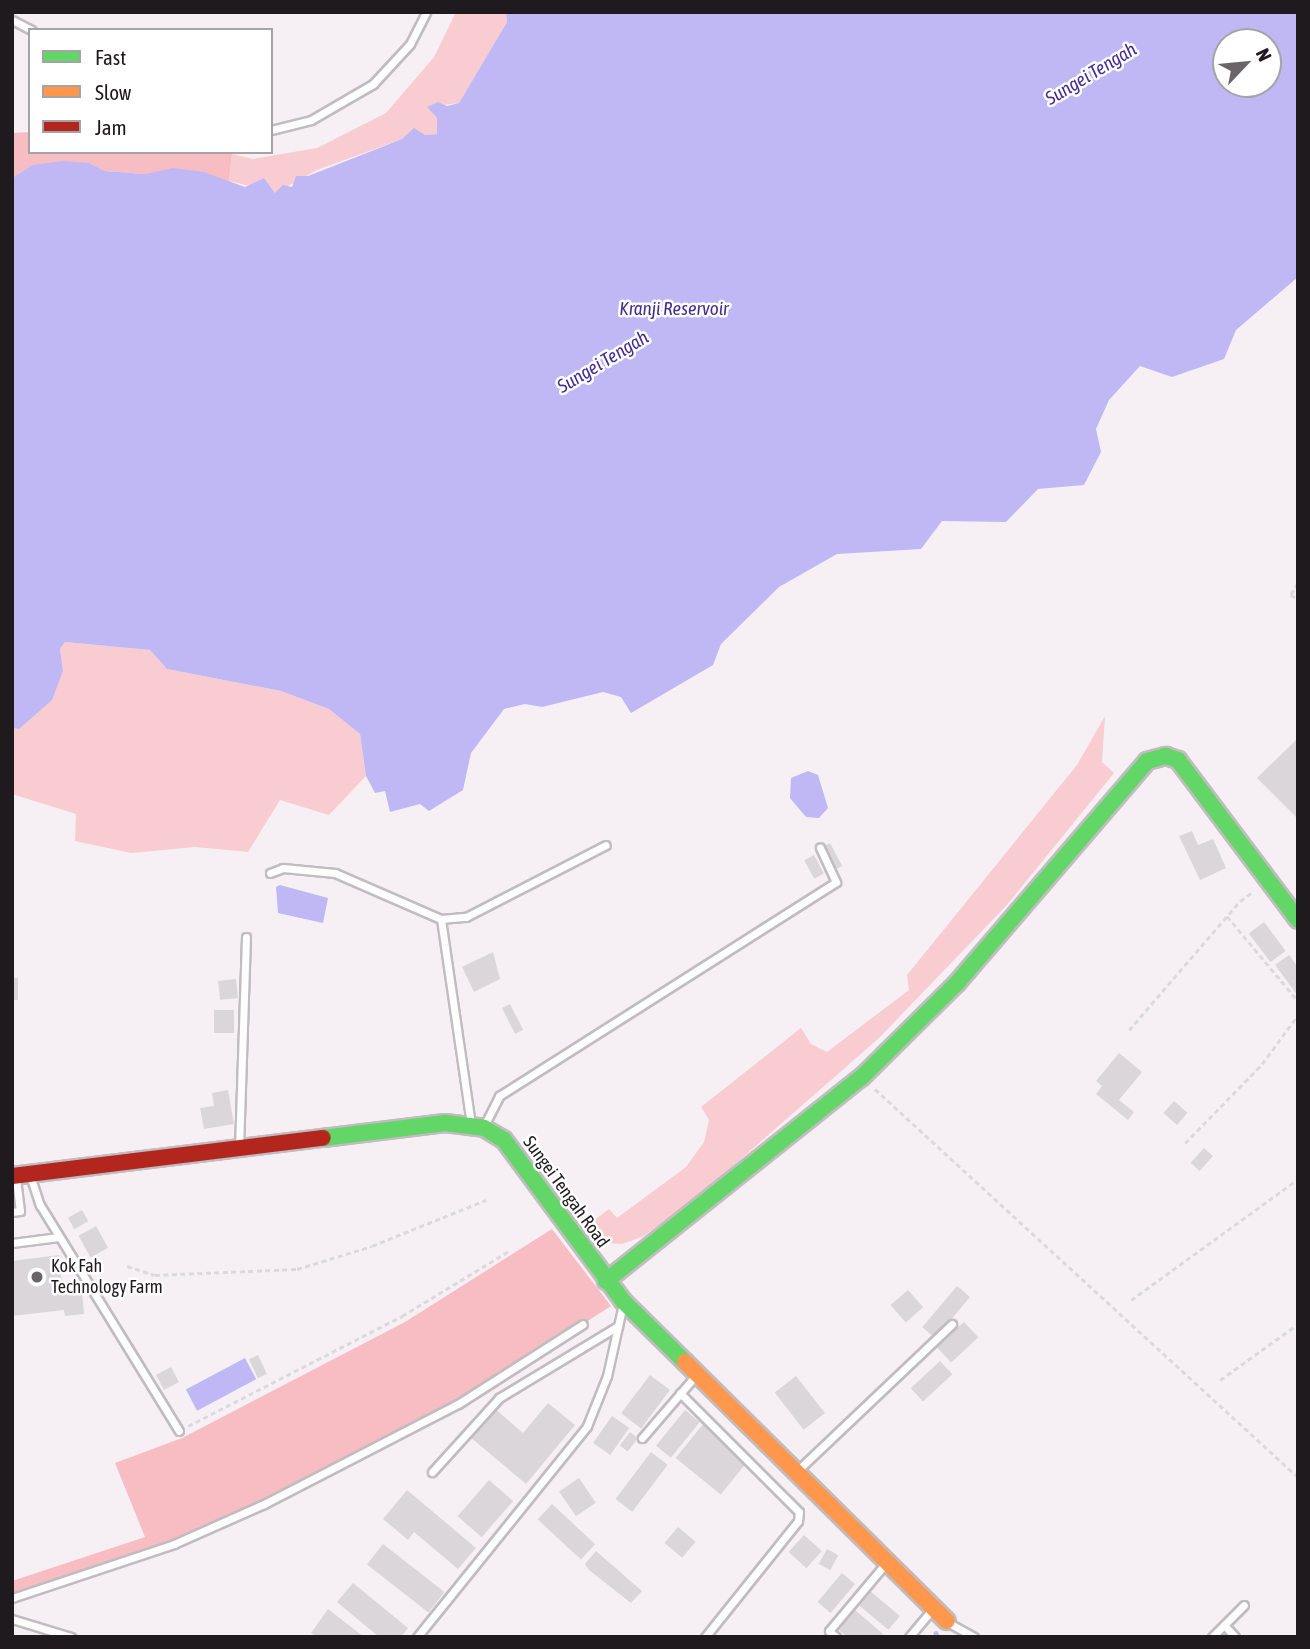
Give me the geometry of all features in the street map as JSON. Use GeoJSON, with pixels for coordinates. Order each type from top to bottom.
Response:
{"type":"FeatureCollection","features":[{"type":"Feature","properties":{"kind":"street"},"geometry":{"type":"LineString","coordinates":[[606,1281],[862,1077],[957,983],[1147,761],[1166,756],[1178,760],[1298,920]]}},
{"type":"Feature","properties":{"kind":"street"},"geometry":{"type":"LineString","coordinates":[[19,1175],[445,1123],[477,1126]]}},
{"type":"Feature","properties":{"kind":"street","name":"Sungei Tengah Road"},"geometry":{"type":"LineString","coordinates":[[477,1126],[504,1140],[520,1158],[606,1281],[623,1301],[947,1621]]}},
{"type":"Feature","properties":{"kind":"lane"},"geometry":{"type":"LineString","coordinates":[[273,130],[311,120],[373,84],[410,44],[426,12]]}},
{"type":"Feature","properties":{"kind":"lane"},"geometry":{"type":"LineString","coordinates":[[12,20],[28,28]]}},
{"type":"Feature","properties":{"kind":"lane"},"geometry":{"type":"LineString","coordinates":[[270,873],[283,868],[335,873],[440,919],[466,917],[606,845]]}},
{"type":"Feature","properties":{"kind":"lane"},"geometry":{"type":"LineString","coordinates":[[477,1126],[499,1096],[836,882],[820,847]]}},
{"type":"Feature","properties":{"kind":"lane"},"geometry":{"type":"LineString","coordinates":[[440,919],[477,1126]]}},
{"type":"Feature","properties":{"kind":"lane"},"geometry":{"type":"LineString","coordinates":[[239,1149],[246,937]]}},
{"type":"Feature","properties":{"kind":"lane"},"geometry":{"type":"LineString","coordinates":[[12,1212],[20,1211],[19,1175]]}},
{"type":"Feature","properties":{"kind":"lane"},"geometry":{"type":"LineString","coordinates":[[19,1175],[34,1192],[179,1431]]}},
{"type":"Feature","properties":{"kind":"lane"},"geometry":{"type":"LineString","coordinates":[[12,1243],[60,1237]]}},
{"type":"Feature","properties":{"kind":"lane"},"geometry":{"type":"LineString","coordinates":[[417,1637],[587,1426],[600,1398],[623,1301]]}},
{"type":"Feature","properties":{"kind":"lane"},"geometry":{"type":"LineString","coordinates":[[12,1598],[174,1544],[264,1504],[458,1404],[583,1324]]}},
{"type":"Feature","properties":{"kind":"lane"},"geometry":{"type":"LineString","coordinates":[[796,1472],[952,1324]]}},
{"type":"Feature","properties":{"kind":"lane"},"geometry":{"type":"LineString","coordinates":[[432,1472],[499,1398],[618,1326]]}},
{"type":"Feature","properties":{"kind":"lane"},"geometry":{"type":"LineString","coordinates":[[642,1438],[697,1373]]}},
{"type":"Feature","properties":{"kind":"lane"},"geometry":{"type":"LineString","coordinates":[[680,1393],[799,1512],[798,1521],[705,1637]]}},
{"type":"Feature","properties":{"kind":"lane"},"geometry":{"type":"LineString","coordinates":[[836,1637],[829,1631],[886,1563]]}},
{"type":"Feature","properties":{"kind":"lane"},"geometry":{"type":"LineString","coordinates":[[1212,1637],[1244,1605]]}},
{"type":"Feature","properties":{"kind":"lane"},"geometry":{"type":"LineString","coordinates":[[909,1637],[933,1608]]}},
{"type":"Feature","properties":{"kind":"lane"},"geometry":{"type":"LineString","coordinates":[[12,1619],[71,1637]]}},
{"type":"Feature","properties":{"kind":"lane"},"geometry":{"type":"LineString","coordinates":[[947,1621],[974,1637]]}},
{"type":"Feature","properties":{"kind":"lane"},"geometry":{"type":"LineString","coordinates":[[1224,1625],[1235,1637]]}},
{"type":"Feature","properties":{"kind":"path"},"geometry":{"type":"LineString","coordinates":[[1298,583],[1291,595],[1298,599]]}},
{"type":"Feature","properties":{"kind":"path"},"geometry":{"type":"LineString","coordinates":[[1129,1030],[1227,916],[1268,881]]}},
{"type":"Feature","properties":{"kind":"path"},"geometry":{"type":"LineString","coordinates":[[1227,916],[1298,1001]]}},
{"type":"Feature","properties":{"kind":"path"},"geometry":{"type":"LineString","coordinates":[[1185,1143],[1262,1064],[1298,1015]]}},
{"type":"Feature","properties":{"kind":"path"},"geometry":{"type":"LineString","coordinates":[[862,1077],[1298,1477]]}},
{"type":"Feature","properties":{"kind":"path"},"geometry":{"type":"LineString","coordinates":[[1132,1300],[1298,1179]]}},
{"type":"Feature","properties":{"kind":"path"},"geometry":{"type":"LineString","coordinates":[[127,1266],[155,1276],[297,1269],[372,1246],[485,1200]]}},
{"type":"Feature","properties":{"kind":"path"},"geometry":{"type":"LineString","coordinates":[[179,1431],[402,1316],[509,1251]]}},
{"type":"Feature","properties":{"kind":"path"},"geometry":{"type":"LineString","coordinates":[[1220,1380],[1298,1324]]}},
{"type":"Feature","properties":{"kind":"path"},"geometry":{"type":"LineString","coordinates":[[260,1380],[264,1388]]}},
{"type":"Feature","properties":{"kind":"shaded area"},"geometry":{"type":"Polygon","coordinates":[[[456,12],[506,12],[507,22],[459,103],[427,107],[437,118],[438,134],[425,135],[414,129],[402,139],[317,170],[275,193],[264,178],[250,186],[229,181],[232,154],[253,159],[317,148],[386,113],[434,57],[456,12]]]}},
{"type":"Feature","properties":{"kind":"shaded area"},"geometry":{"type":"Polygon","coordinates":[[[28,132],[28,154],[232,154],[229,181],[173,169],[145,174],[105,171],[89,163],[32,165],[12,178],[12,133],[28,132]]]}},
{"type":"Feature","properties":{"kind":"shaded area"},"geometry":{"type":"Polygon","coordinates":[[[65,642],[150,650],[167,669],[281,691],[329,709],[360,734],[366,776],[329,815],[280,800],[248,852],[195,847],[131,853],[75,841],[76,814],[12,794],[12,728],[19,729],[63,671],[60,649],[65,642]]]}},
{"type":"Feature","properties":{"kind":"shaded area"},"geometry":{"type":"Polygon","coordinates":[[[1105,716],[1102,762],[1114,773],[1006,906],[879,1038],[687,1206],[642,1237],[622,1244],[603,1243],[589,1224],[609,1209],[617,1218],[686,1167],[704,1142],[709,1120],[701,1107],[801,1028],[811,1044],[827,1052],[909,990],[907,975],[1077,765],[1105,716]]]}},
{"type":"Feature","properties":{"kind":"shaded area"},"geometry":{"type":"Polygon","coordinates":[[[552,1229],[611,1306],[458,1404],[347,1463],[174,1544],[12,1598],[12,1581],[145,1537],[115,1463],[182,1438],[405,1322],[552,1229]]]}},
{"type":"Feature","properties":{"kind":"water","name":"Kranji Reservoir"},"geometry":{"type":"Polygon","coordinates":[[[506,12],[1298,12],[1298,277],[1236,330],[1224,359],[1172,377],[1140,366],[1109,400],[1096,429],[1101,452],[1084,485],[1038,489],[1006,522],[942,521],[921,549],[837,554],[779,587],[721,644],[713,665],[631,713],[621,697],[603,692],[542,707],[525,704],[504,709],[471,753],[463,790],[429,811],[420,804],[390,812],[385,791],[375,793],[366,776],[360,734],[329,709],[281,691],[167,669],[150,650],[65,642],[60,649],[63,671],[52,700],[19,729],[12,728],[12,178],[32,165],[63,161],[89,163],[105,171],[145,174],[173,168],[204,172],[245,187],[264,178],[275,193],[283,185],[292,187],[296,176],[308,176],[402,139],[414,128],[425,135],[437,134],[437,118],[427,107],[438,102],[447,106],[459,103],[507,22],[506,12]]]}},
{"type":"Feature","properties":{"kind":"water"},"geometry":{"type":"Polygon","coordinates":[[[808,771],[818,775],[828,808],[819,818],[806,817],[790,798],[791,778],[808,771]]]}},
{"type":"Feature","properties":{"kind":"water"},"geometry":{"type":"Polygon","coordinates":[[[280,885],[328,898],[323,923],[278,913],[276,887],[280,885]]]}},
{"type":"Feature","properties":{"kind":"water"},"geometry":{"type":"Polygon","coordinates":[[[245,1358],[256,1379],[197,1411],[186,1389],[245,1358]]]}},
{"type":"Feature","properties":{"kind":"building"},"geometry":{"type":"Polygon","coordinates":[[[1298,738],[1298,819],[1257,778],[1298,738]]]}},
{"type":"Feature","properties":{"kind":"building"},"geometry":{"type":"Polygon","coordinates":[[[1192,831],[1198,845],[1213,839],[1226,868],[1200,880],[1179,836],[1192,831]]]}},
{"type":"Feature","properties":{"kind":"building"},"geometry":{"type":"Polygon","coordinates":[[[830,843],[842,866],[835,870],[823,847],[830,843]]]}},
{"type":"Feature","properties":{"kind":"building"},"geometry":{"type":"Polygon","coordinates":[[[814,855],[824,874],[814,879],[804,860],[814,855]]]}},
{"type":"Feature","properties":{"kind":"building"},"geometry":{"type":"Polygon","coordinates":[[[1264,922],[1286,951],[1270,962],[1249,933],[1264,922]]]}},
{"type":"Feature","properties":{"kind":"building"},"geometry":{"type":"Polygon","coordinates":[[[493,952],[500,979],[474,992],[462,967],[493,952]]]}},
{"type":"Feature","properties":{"kind":"building"},"geometry":{"type":"Polygon","coordinates":[[[1289,955],[1298,967],[1298,996],[1275,965],[1289,955]]]}},
{"type":"Feature","properties":{"kind":"building"},"geometry":{"type":"Polygon","coordinates":[[[12,978],[18,978],[18,1000],[12,1000],[12,978]]]}},
{"type":"Feature","properties":{"kind":"building"},"geometry":{"type":"Polygon","coordinates":[[[236,979],[238,998],[220,1000],[218,981],[236,979]]]}},
{"type":"Feature","properties":{"kind":"building"},"geometry":{"type":"Polygon","coordinates":[[[510,1004],[523,1030],[515,1034],[502,1008],[510,1004]]]}},
{"type":"Feature","properties":{"kind":"building"},"geometry":{"type":"Polygon","coordinates":[[[214,1010],[234,1010],[234,1033],[214,1033],[214,1010]]]}},
{"type":"Feature","properties":{"kind":"building"},"geometry":{"type":"Polygon","coordinates":[[[1119,1053],[1142,1072],[1119,1100],[1134,1112],[1128,1120],[1096,1094],[1102,1086],[1096,1081],[1119,1053]]]}},
{"type":"Feature","properties":{"kind":"building"},"geometry":{"type":"Polygon","coordinates":[[[228,1090],[234,1124],[204,1129],[200,1108],[214,1106],[212,1093],[228,1090]]]}},
{"type":"Feature","properties":{"kind":"building"},"geometry":{"type":"Polygon","coordinates":[[[1174,1101],[1188,1113],[1177,1125],[1164,1113],[1174,1101]]]}},
{"type":"Feature","properties":{"kind":"building"},"geometry":{"type":"Polygon","coordinates":[[[1204,1148],[1213,1156],[1200,1171],[1191,1163],[1204,1148]]]}},
{"type":"Feature","properties":{"kind":"building"},"geometry":{"type":"Polygon","coordinates":[[[82,1210],[88,1221],[74,1229],[68,1218],[82,1210]]]}},
{"type":"Feature","properties":{"kind":"building"},"geometry":{"type":"Polygon","coordinates":[[[96,1226],[108,1248],[91,1258],[79,1236],[96,1226]]]}},
{"type":"Feature","properties":{"kind":"building","name":"Kok Fah Technology Farm"},"geometry":{"type":"Polygon","coordinates":[[[59,1255],[63,1295],[82,1292],[84,1314],[65,1316],[64,1310],[12,1316],[12,1261],[59,1255]]]}},
{"type":"Feature","properties":{"kind":"building"},"geometry":{"type":"Polygon","coordinates":[[[957,1286],[970,1297],[935,1338],[922,1327],[957,1286]]]}},
{"type":"Feature","properties":{"kind":"building"},"geometry":{"type":"Polygon","coordinates":[[[908,1290],[923,1307],[906,1322],[891,1305],[908,1290]]]}},
{"type":"Feature","properties":{"kind":"building"},"geometry":{"type":"Polygon","coordinates":[[[964,1322],[978,1337],[951,1363],[937,1347],[964,1322]]]}},
{"type":"Feature","properties":{"kind":"building"},"geometry":{"type":"Polygon","coordinates":[[[258,1355],[267,1374],[258,1378],[249,1359],[258,1355]]]}},
{"type":"Feature","properties":{"kind":"building"},"geometry":{"type":"Polygon","coordinates":[[[940,1361],[952,1374],[923,1401],[911,1388],[940,1361]]]}},
{"type":"Feature","properties":{"kind":"building"},"geometry":{"type":"Polygon","coordinates":[[[171,1367],[179,1382],[164,1390],[156,1375],[171,1367]]]}},
{"type":"Feature","properties":{"kind":"building"},"geometry":{"type":"Polygon","coordinates":[[[650,1375],[670,1390],[641,1428],[621,1413],[650,1375]]]}},
{"type":"Feature","properties":{"kind":"building"},"geometry":{"type":"Polygon","coordinates":[[[796,1376],[825,1413],[804,1430],[775,1393],[796,1376]]]}},
{"type":"Feature","properties":{"kind":"building"},"geometry":{"type":"Polygon","coordinates":[[[548,1403],[575,1425],[526,1484],[470,1437],[494,1408],[523,1433],[548,1403]]]}},
{"type":"Feature","properties":{"kind":"building"},"geometry":{"type":"Polygon","coordinates":[[[685,1410],[700,1422],[671,1458],[656,1446],[685,1410]]]}},
{"type":"Feature","properties":{"kind":"building"},"geometry":{"type":"Polygon","coordinates":[[[612,1416],[629,1428],[610,1455],[593,1443],[612,1416]]]}},
{"type":"Feature","properties":{"kind":"building"},"geometry":{"type":"Polygon","coordinates":[[[704,1423],[749,1460],[721,1494],[676,1458],[704,1423]]]}},
{"type":"Feature","properties":{"kind":"building"},"geometry":{"type":"Polygon","coordinates":[[[630,1432],[638,1438],[628,1452],[620,1446],[630,1432]]]}},
{"type":"Feature","properties":{"kind":"building"},"geometry":{"type":"Polygon","coordinates":[[[651,1452],[668,1465],[632,1512],[615,1499],[651,1452]]]}},
{"type":"Feature","properties":{"kind":"building"},"geometry":{"type":"Polygon","coordinates":[[[579,1478],[596,1503],[576,1516],[559,1491],[579,1478]]]}},
{"type":"Feature","properties":{"kind":"building"},"geometry":{"type":"Polygon","coordinates":[[[489,1480],[513,1501],[482,1537],[458,1516],[489,1480]]]}},
{"type":"Feature","properties":{"kind":"building"},"geometry":{"type":"Polygon","coordinates":[[[407,1490],[476,1548],[458,1569],[414,1532],[408,1540],[383,1519],[407,1490]]]}},
{"type":"Feature","properties":{"kind":"building"},"geometry":{"type":"Polygon","coordinates":[[[552,1504],[595,1544],[581,1560],[538,1519],[552,1504]]]}},
{"type":"Feature","properties":{"kind":"building"},"geometry":{"type":"Polygon","coordinates":[[[678,1527],[696,1542],[682,1558],[665,1543],[678,1527]]]}},
{"type":"Feature","properties":{"kind":"building"},"geometry":{"type":"Polygon","coordinates":[[[804,1535],[822,1551],[806,1568],[789,1552],[804,1535]]]}},
{"type":"Feature","properties":{"kind":"building"},"geometry":{"type":"Polygon","coordinates":[[[383,1544],[444,1592],[428,1613],[367,1564],[383,1544]]]}},
{"type":"Feature","properties":{"kind":"building"},"geometry":{"type":"Polygon","coordinates":[[[827,1549],[838,1555],[830,1570],[819,1564],[827,1549]]]}},
{"type":"Feature","properties":{"kind":"building"},"geometry":{"type":"Polygon","coordinates":[[[596,1551],[642,1591],[631,1603],[589,1570],[585,1564],[596,1551]]]}},
{"type":"Feature","properties":{"kind":"building"},"geometry":{"type":"Polygon","coordinates":[[[842,1573],[855,1584],[831,1613],[818,1602],[842,1573]]]}},
{"type":"Feature","properties":{"kind":"building"},"geometry":{"type":"Polygon","coordinates":[[[353,1583],[408,1628],[401,1637],[379,1637],[337,1602],[353,1583]]]}},
{"type":"Feature","properties":{"kind":"building"},"geometry":{"type":"Polygon","coordinates":[[[870,1591],[900,1616],[888,1630],[858,1605],[870,1591]]]}},
{"type":"Feature","properties":{"kind":"building"},"geometry":{"type":"Polygon","coordinates":[[[328,1609],[364,1637],[316,1637],[311,1633],[328,1609]]]}},
{"type":"Feature","properties":{"kind":"building"},"geometry":{"type":"Polygon","coordinates":[[[855,1610],[883,1634],[880,1637],[847,1637],[839,1630],[855,1610]]]}},
{"type":"Feature","properties":{"kind":"waterway"},"geometry":{"type":"LineString","coordinates":[[936,1633],[937,1637]]}},
{"type":"Feature","properties":{"kind":"traffic: fast"},"geometry":{"type":"LineString","coordinates":[[606,1281],[862,1077],[957,983],[1147,761],[1166,756],[1178,760],[1298,920]]}},
{"type":"Feature","properties":{"kind":"traffic: fast"},"geometry":{"type":"LineString","coordinates":[[323,1138],[445,1123],[484,1128],[504,1140],[623,1301],[685,1362]]}},
{"type":"Feature","properties":{"kind":"traffic: slow"},"geometry":{"type":"LineString","coordinates":[[685,1362],[947,1621]]}},
{"type":"Feature","properties":{"kind":"traffic: jam"},"geometry":{"type":"LineString","coordinates":[[12,1176],[323,1138]]}},
{"type":"Feature","properties":{"kind":"place","name":"Kok Fah Technology Farm"},"geometry":{"type":"Point","coordinates":[37,1277]}},
{"type":"Feature","properties":{"kind":"water label","name":"Sungei Tengah"},"geometry":{"type":"Point","coordinates":[1091,74]}},
{"type":"Feature","properties":{"kind":"water label","name":"Sungei Tengah"},"geometry":{"type":"Point","coordinates":[603,362]}}]}
